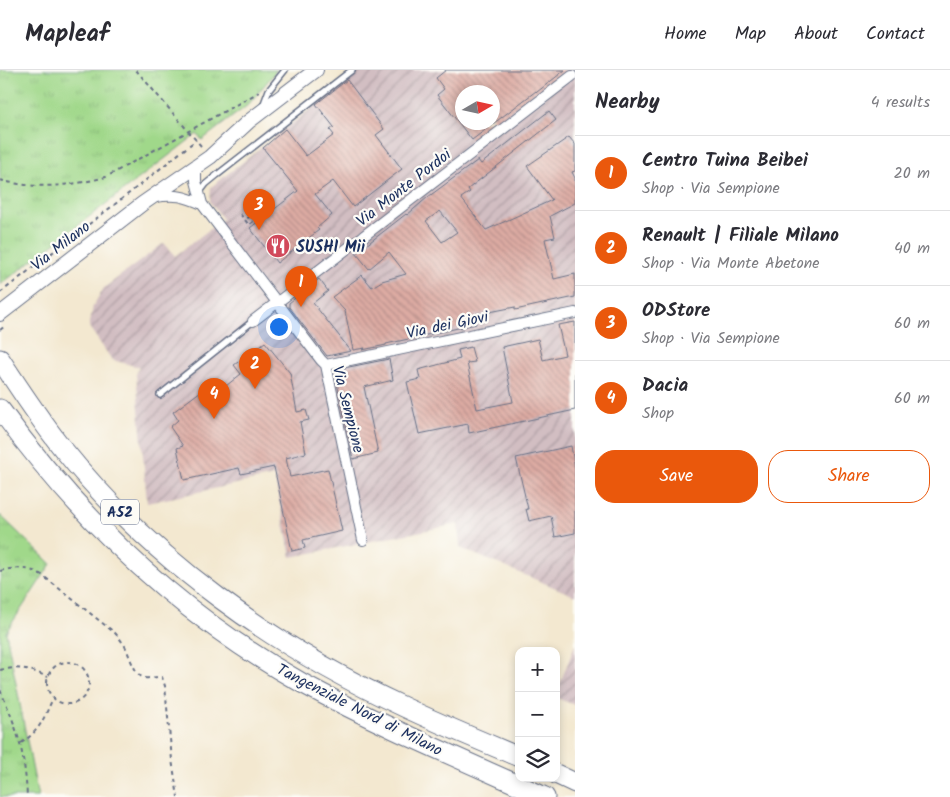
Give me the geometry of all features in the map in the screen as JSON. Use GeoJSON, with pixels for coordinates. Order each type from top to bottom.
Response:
{"type":"FeatureCollection","features":[{"type":"Feature","properties":{"kind":"highway","name":"Tangenziale Nord di Milano"},"geometry":{"type":"LineString","coordinates":[[0,359],[41,420],[64,450],[116,509],[204,587],[272,635],[351,680],[404,707],[515,755]]}},
{"type":"Feature","properties":{"kind":"highway","name":"Tangenziale Nord di Milano"},"geometry":{"type":"LineString","coordinates":[[0,409],[46,469],[100,529],[130,559],[191,609],[223,632],[262,659],[389,728],[544,797]]}},
{"type":"Feature","properties":{"kind":"highway"},"geometry":{"type":"LineString","coordinates":[[560,776],[575,783]]}},
{"type":"Feature","properties":{"kind":"street","name":"Via Milano"},"geometry":{"type":"LineString","coordinates":[[0,314],[147,201],[210,157],[254,118],[316,70]]}},
{"type":"Feature","properties":{"kind":"street","name":"Via Monte Pordoi"},"geometry":{"type":"LineString","coordinates":[[253,321],[573,78]]}},
{"type":"Feature","properties":{"kind":"street","name":"Via Milano"},"geometry":{"type":"LineString","coordinates":[[147,201],[204,150],[254,118]]}},
{"type":"Feature","properties":{"kind":"street","name":"Via Sempione"},"geometry":{"type":"LineString","coordinates":[[196,167],[196,182],[202,204],[326,365],[363,540]]}},
{"type":"Feature","properties":{"kind":"street"},"geometry":{"type":"LineString","coordinates":[[147,201],[168,195],[177,195],[202,204]]}},
{"type":"Feature","properties":{"kind":"street","name":"Via dei Giovi"},"geometry":{"type":"LineString","coordinates":[[326,365],[575,313]]}},
{"type":"Feature","properties":{"kind":"lane"},"geometry":{"type":"LineString","coordinates":[[254,118],[284,70]]}},
{"type":"Feature","properties":{"kind":"lane"},"geometry":{"type":"LineString","coordinates":[[199,193],[217,175],[352,70]]}},
{"type":"Feature","properties":{"kind":"lane"},"geometry":{"type":"LineString","coordinates":[[160,395],[253,321]]}},
{"type":"Feature","properties":{"kind":"path"},"geometry":{"type":"LineString","coordinates":[[136,70],[201,146]]}},
{"type":"Feature","properties":{"kind":"path"},"geometry":{"type":"LineString","coordinates":[[0,180],[18,184],[55,186],[84,183],[106,177],[259,92],[270,90]]}},
{"type":"Feature","properties":{"kind":"path"},"geometry":{"type":"LineString","coordinates":[[0,294],[196,140]]}},
{"type":"Feature","properties":{"kind":"path"},"geometry":{"type":"LineString","coordinates":[[240,214],[249,225],[268,208],[260,214],[258,210],[245,220]]}},
{"type":"Feature","properties":{"kind":"path"},"geometry":{"type":"LineString","coordinates":[[0,571],[10,568],[23,568],[42,575],[115,634],[124,646],[140,676],[145,678],[162,677],[165,686],[172,760],[178,797]]}},
{"type":"Feature","properties":{"kind":"path"},"geometry":{"type":"LineString","coordinates":[[63,663],[77,665],[83,669],[87,675],[88,689],[79,701],[65,704],[53,698],[47,682],[51,670],[63,663]]}},
{"type":"Feature","properties":{"kind":"path"},"geometry":{"type":"LineString","coordinates":[[0,670],[29,669],[48,677]]}},
{"type":"Feature","properties":{"kind":"path"},"geometry":{"type":"LineString","coordinates":[[0,690],[21,743],[26,771],[27,797]]}},
{"type":"Feature","properties":{"kind":"path"},"geometry":{"type":"LineString","coordinates":[[21,743],[29,738],[38,728],[53,698]]}},
{"type":"Feature","properties":{"kind":"shaded area"},"geometry":{"type":"Polygon","coordinates":[[[360,70],[575,70],[575,596],[460,548],[458,524],[291,557],[274,476],[147,503],[136,374],[139,367],[112,360],[89,327],[93,306],[104,288],[164,243],[175,256],[223,219],[210,202],[211,187],[360,70]]]}},
{"type":"Feature","properties":{"kind":"shaded area"},"geometry":{"type":"Polygon","coordinates":[[[575,645],[575,705],[560,699],[560,683],[575,645]]]}},
{"type":"Feature","properties":{"kind":"green space"},"geometry":{"type":"Polygon","coordinates":[[[0,70],[277,70],[248,105],[202,140],[197,134],[0,285],[0,70]]]}},
{"type":"Feature","properties":{"kind":"green space"},"geometry":{"type":"Polygon","coordinates":[[[0,515],[51,564],[6,632],[38,797],[0,797],[0,515]]]}},
{"type":"Feature","properties":{"kind":"building"},"geometry":{"type":"Polygon","coordinates":[[[446,70],[565,70],[500,119],[500,85],[455,85],[455,118],[437,95],[444,89],[436,78],[446,70]]]}},
{"type":"Feature","properties":{"kind":"building"},"geometry":{"type":"Polygon","coordinates":[[[347,80],[384,129],[376,135],[402,169],[353,207],[333,181],[315,194],[332,215],[317,228],[319,230],[277,263],[250,228],[298,191],[263,148],[285,129],[306,156],[334,135],[330,130],[334,127],[316,104],[347,80]]]}},
{"type":"Feature","properties":{"kind":"building"},"geometry":{"type":"Polygon","coordinates":[[[549,111],[556,120],[468,189],[470,192],[461,198],[486,230],[552,200],[527,166],[569,137],[575,144],[575,171],[572,172],[575,178],[575,203],[550,216],[555,237],[545,239],[554,279],[575,274],[575,297],[515,310],[515,307],[474,315],[476,324],[386,345],[353,350],[345,311],[332,297],[362,275],[372,287],[382,281],[406,274],[389,252],[369,269],[356,253],[478,160],[481,164],[549,111]],[[440,211],[426,221],[442,242],[457,232],[440,211]]]}},
{"type":"Feature","properties":{"kind":"building"},"geometry":{"type":"Polygon","coordinates":[[[464,130],[485,130],[472,140],[464,130]]]}},
{"type":"Feature","properties":{"kind":"building"},"geometry":{"type":"Polygon","coordinates":[[[319,279],[328,291],[313,303],[351,351],[327,356],[289,307],[289,303],[319,279]]]}},
{"type":"Feature","properties":{"kind":"building"},"geometry":{"type":"Polygon","coordinates":[[[575,322],[575,410],[469,433],[468,424],[419,434],[407,382],[420,379],[418,370],[460,359],[458,350],[471,347],[475,362],[467,363],[477,409],[513,402],[502,347],[538,339],[543,360],[565,355],[558,325],[575,322]]]}},
{"type":"Feature","properties":{"kind":"building"},"geometry":{"type":"Polygon","coordinates":[[[265,342],[290,373],[297,412],[306,410],[309,420],[300,422],[306,453],[286,458],[290,477],[328,469],[342,531],[303,540],[305,548],[292,551],[274,467],[241,474],[239,468],[184,480],[177,448],[183,446],[170,427],[178,420],[173,412],[205,388],[212,397],[241,374],[234,365],[265,342]]]}},
{"type":"Feature","properties":{"kind":"building"},"geometry":{"type":"Polygon","coordinates":[[[389,359],[393,380],[364,387],[378,453],[353,459],[335,373],[339,369],[389,359]]]}},
{"type":"Feature","properties":{"kind":"building"},"geometry":{"type":"Polygon","coordinates":[[[571,446],[575,468],[575,533],[555,537],[551,516],[529,521],[516,458],[571,446]]]}},
{"type":"Feature","properties":{"kind":"place","name":"ODStore"},"geometry":{"type":"Point","coordinates":[259,230]}},
{"type":"Feature","properties":{"kind":"place","name":"SUSHI Mii"},"geometry":{"type":"Point","coordinates":[278,246]}},
{"type":"Feature","properties":{"kind":"place","name":"Centro Tuina Beibei"},"geometry":{"type":"Point","coordinates":[301,307]}},
{"type":"Feature","properties":{"kind":"place","name":"Renault | Filiale Milano"},"geometry":{"type":"Point","coordinates":[255,389]}},
{"type":"Feature","properties":{"kind":"place","name":"Dacia"},"geometry":{"type":"Point","coordinates":[214,419]}}]}
